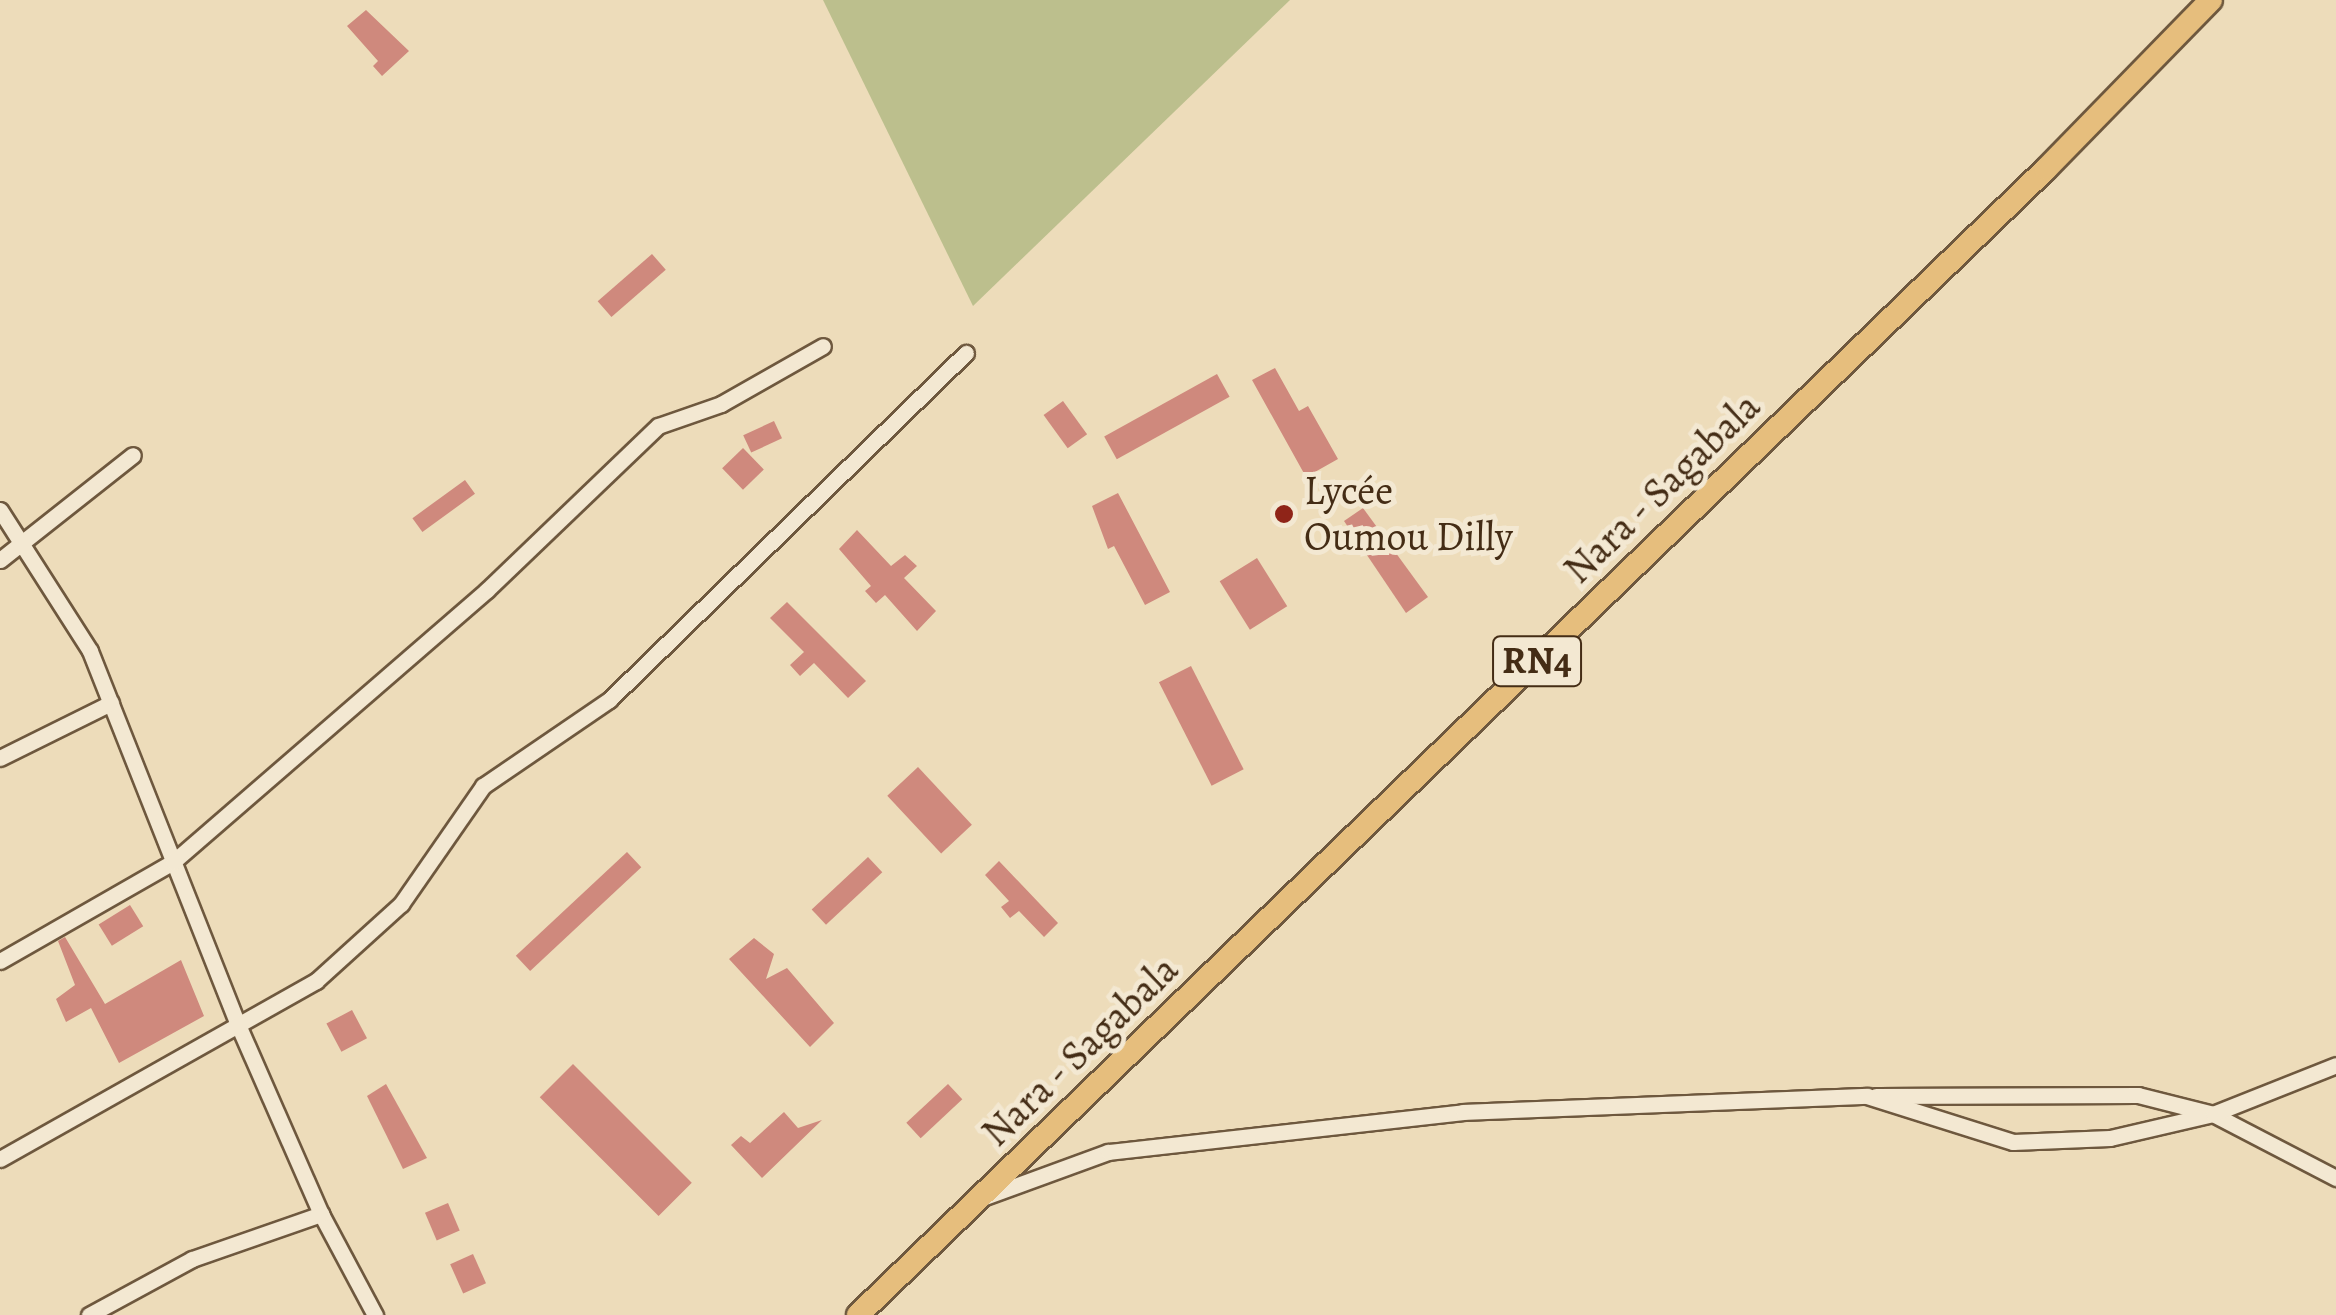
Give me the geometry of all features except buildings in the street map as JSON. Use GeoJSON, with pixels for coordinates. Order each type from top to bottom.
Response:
{"type":"FeatureCollection","features":[{"type":"Feature","properties":{"kind":"main road","name":"Nara - Sagabala"},"geometry":{"type":"LineString","coordinates":[[858,1315],[2046,169],[2211,0]]}},
{"type":"Feature","properties":{"kind":"street"},"geometry":{"type":"LineString","coordinates":[[0,961],[173,862],[487,590],[658,426],[722,404],[823,346]]}},
{"type":"Feature","properties":{"kind":"street"},"geometry":{"type":"LineString","coordinates":[[0,1158],[316,981],[401,904],[483,786],[609,700],[966,354]]}},
{"type":"Feature","properties":{"kind":"street"},"geometry":{"type":"LineString","coordinates":[[0,560],[24,547],[133,455]]}},
{"type":"Feature","properties":{"kind":"street"},"geometry":{"type":"LineString","coordinates":[[0,510],[90,650],[239,1026],[322,1214],[375,1315]]}},
{"type":"Feature","properties":{"kind":"street"},"geometry":{"type":"LineString","coordinates":[[0,758],[110,703]]}},
{"type":"Feature","properties":{"kind":"street"},"geometry":{"type":"LineString","coordinates":[[1867,1096],[2014,1142],[2110,1138],[2213,1114],[2336,1065]]}},
{"type":"Feature","properties":{"kind":"street"},"geometry":{"type":"LineString","coordinates":[[981,1198],[1108,1152],[1463,1112],[1867,1096],[2138,1095],[2213,1114],[2336,1178]]}},
{"type":"Feature","properties":{"kind":"street"},"geometry":{"type":"LineString","coordinates":[[90,1315],[192,1259],[322,1214]]}},
{"type":"Feature","properties":{"kind":"green space"},"geometry":{"type":"Polygon","coordinates":[[[823,0],[1290,0],[973,306],[823,0]]]}},
{"type":"Feature","properties":{"kind":"place","name":"Lycée Oumou Dilly"},"geometry":{"type":"Point","coordinates":[1284,514]}}]}
